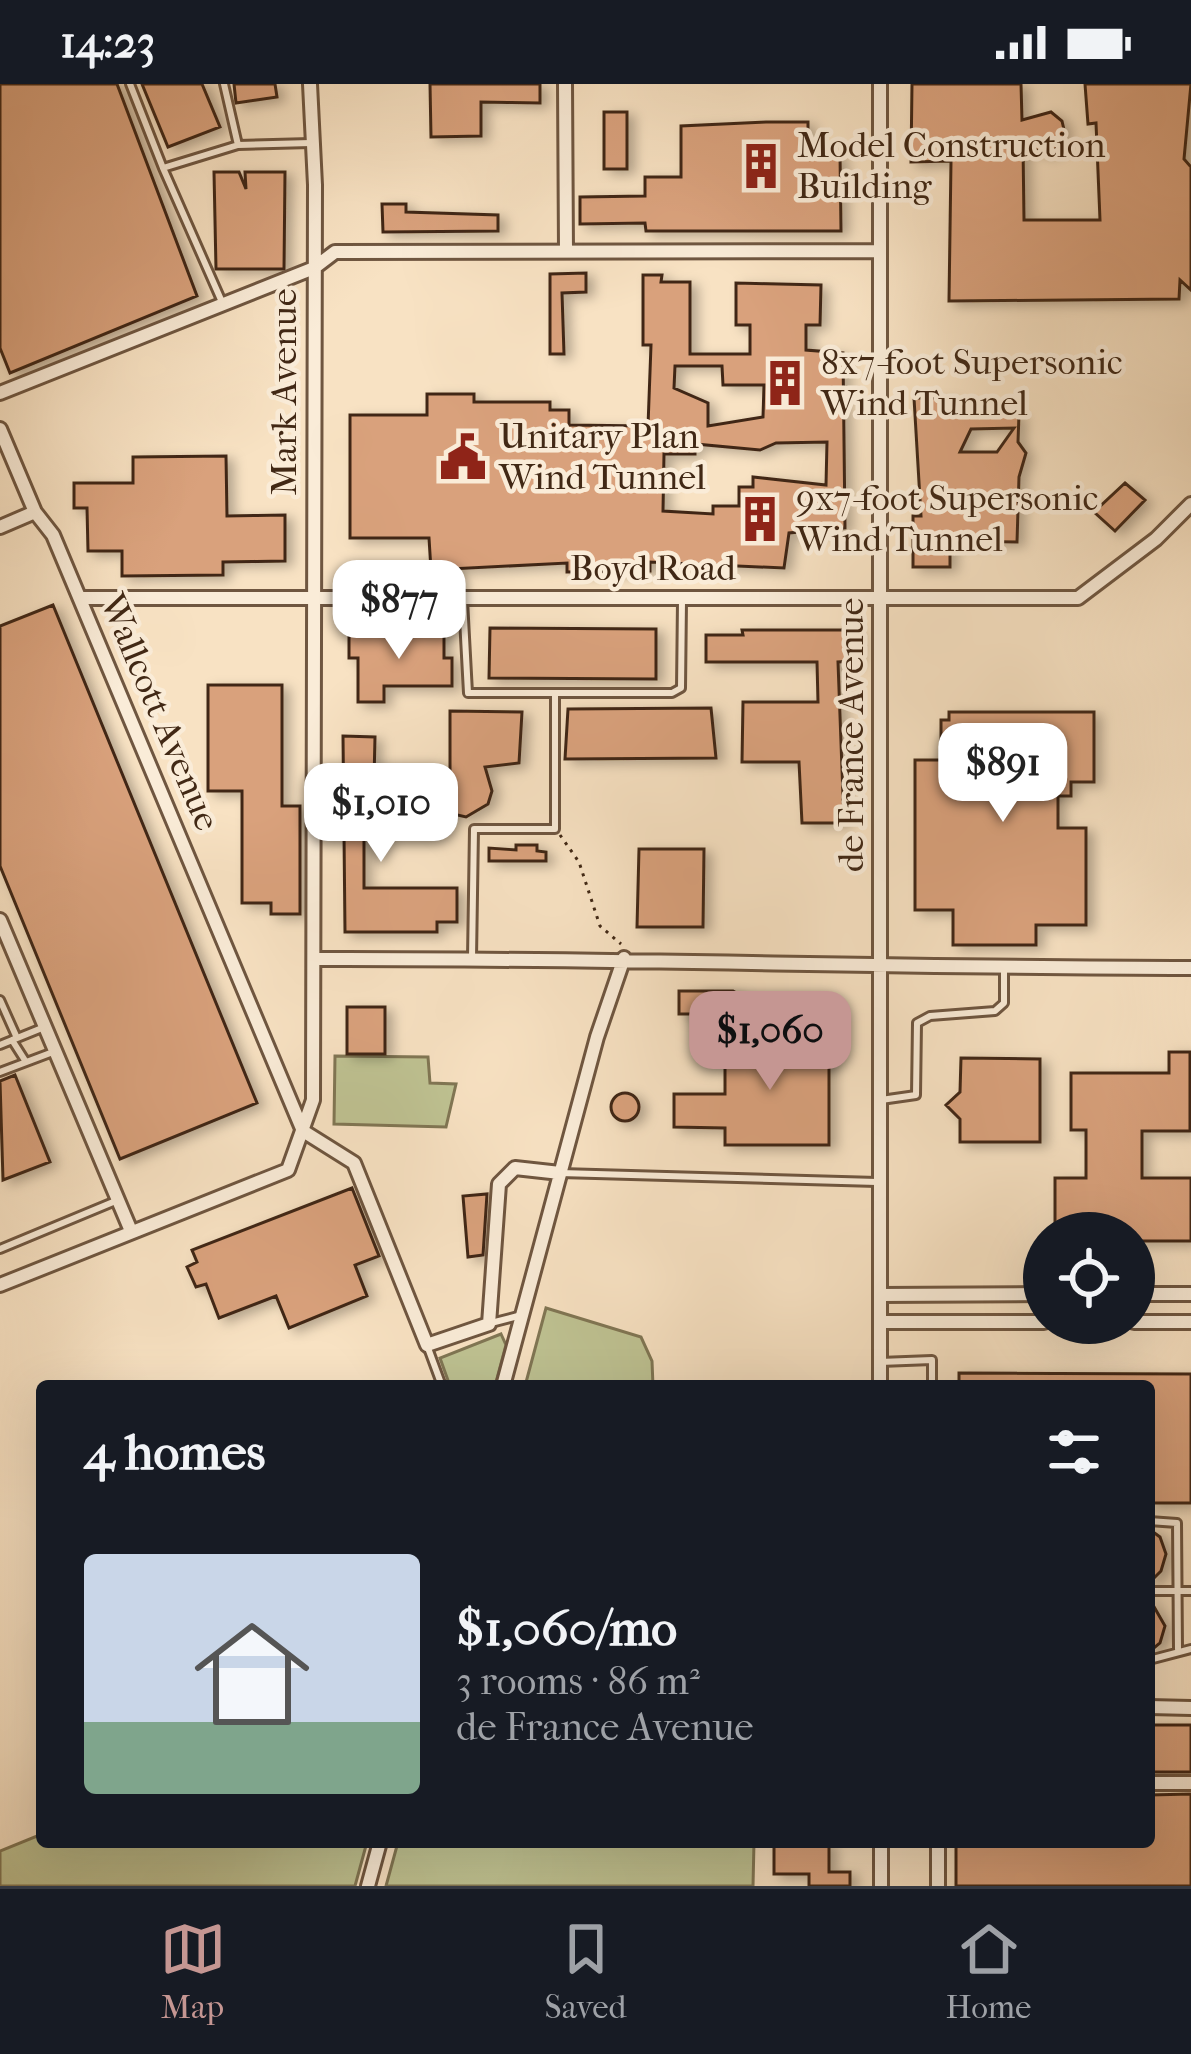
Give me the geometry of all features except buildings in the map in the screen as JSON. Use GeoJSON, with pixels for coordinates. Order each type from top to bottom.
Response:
{"type":"FeatureCollection","features":[{"type":"Feature","properties":{"kind":"street","name":"Mark Avenue"},"geometry":{"type":"LineString","coordinates":[[303,1131],[316,1078],[314,143],[310,84]]}},
{"type":"Feature","properties":{"kind":"street"},"geometry":{"type":"LineString","coordinates":[[565,84],[566,250]]}},
{"type":"Feature","properties":{"kind":"street","name":"de France Avenue"},"geometry":{"type":"LineString","coordinates":[[880,84],[880,1380]]}},
{"type":"Feature","properties":{"kind":"street"},"geometry":{"type":"LineString","coordinates":[[0,393],[314,268],[335,252],[880,250]]}},
{"type":"Feature","properties":{"kind":"street","name":"Wallcott Avenue"},"geometry":{"type":"LineString","coordinates":[[0,429],[35,512],[53,535],[303,1131]]}},
{"type":"Feature","properties":{"kind":"street","name":"Boyd Road"},"geometry":{"type":"LineString","coordinates":[[80,598],[1078,598],[1156,539],[1191,504]]}},
{"type":"Feature","properties":{"kind":"street"},"geometry":{"type":"LineString","coordinates":[[0,527],[35,512]]}},
{"type":"Feature","properties":{"kind":"street"},"geometry":{"type":"LineString","coordinates":[[0,920],[131,1232]]}},
{"type":"Feature","properties":{"kind":"street"},"geometry":{"type":"LineString","coordinates":[[505,1380],[624,958]]}},
{"type":"Feature","properties":{"kind":"street"},"geometry":{"type":"LineString","coordinates":[[316,959],[624,958],[881,969],[1191,968]]}},
{"type":"Feature","properties":{"kind":"street"},"geometry":{"type":"LineString","coordinates":[[0,1286],[288,1170],[303,1131],[354,1163],[427,1345],[489,1324],[499,1184],[515,1168],[560,1173]]}},
{"type":"Feature","properties":{"kind":"street"},"geometry":{"type":"LineString","coordinates":[[880,1295],[1023,1294]]}},
{"type":"Feature","properties":{"kind":"street"},"geometry":{"type":"LineString","coordinates":[[1155,1294],[1191,1294]]}},
{"type":"Feature","properties":{"kind":"street"},"geometry":{"type":"LineString","coordinates":[[880,1322],[1023,1322]]}},
{"type":"Feature","properties":{"kind":"street"},"geometry":{"type":"LineString","coordinates":[[1155,1322],[1191,1322]]}},
{"type":"Feature","properties":{"kind":"street"},"geometry":{"type":"LineString","coordinates":[[1155,1707],[1191,1708]]}},
{"type":"Feature","properties":{"kind":"street"},"geometry":{"type":"LineString","coordinates":[[1155,1783],[1191,1783]]}},
{"type":"Feature","properties":{"kind":"street"},"geometry":{"type":"LineString","coordinates":[[368,1886],[378,1848]]}},
{"type":"Feature","properties":{"kind":"street"},"geometry":{"type":"LineString","coordinates":[[881,1848],[881,1886]]}},
{"type":"Feature","properties":{"kind":"street"},"geometry":{"type":"LineString","coordinates":[[938,1848],[938,1886]]}},
{"type":"Feature","properties":{"kind":"lane"},"geometry":{"type":"LineString","coordinates":[[130,84],[223,303]]}},
{"type":"Feature","properties":{"kind":"lane"},"geometry":{"type":"LineString","coordinates":[[224,84],[238,145]]}},
{"type":"Feature","properties":{"kind":"lane"},"geometry":{"type":"LineString","coordinates":[[163,168],[238,145],[314,143]]}},
{"type":"Feature","properties":{"kind":"lane"},"geometry":{"type":"LineString","coordinates":[[463,598],[468,694],[672,694],[681,688],[682,598]]}},
{"type":"Feature","properties":{"kind":"lane"},"geometry":{"type":"LineString","coordinates":[[472,958],[474,829],[555,829],[555,694]]}},
{"type":"Feature","properties":{"kind":"lane"},"geometry":{"type":"LineString","coordinates":[[0,953],[8,939]]}},
{"type":"Feature","properties":{"kind":"lane"},"geometry":{"type":"LineString","coordinates":[[880,1100],[916,1095],[917,1023],[930,1016],[995,1011],[1004,1003],[1004,969]]}},
{"type":"Feature","properties":{"kind":"lane"},"geometry":{"type":"LineString","coordinates":[[0,1000],[26,1062]]}},
{"type":"Feature","properties":{"kind":"lane"},"geometry":{"type":"LineString","coordinates":[[0,1045],[45,1026]]}},
{"type":"Feature","properties":{"kind":"lane"},"geometry":{"type":"LineString","coordinates":[[0,1072],[55,1051]]}},
{"type":"Feature","properties":{"kind":"lane"},"geometry":{"type":"LineString","coordinates":[[560,1173],[880,1182]]}},
{"type":"Feature","properties":{"kind":"lane"},"geometry":{"type":"LineString","coordinates":[[0,1249],[118,1200]]}},
{"type":"Feature","properties":{"kind":"lane"},"geometry":{"type":"LineString","coordinates":[[489,1324],[522,1315]]}},
{"type":"Feature","properties":{"kind":"lane"},"geometry":{"type":"LineString","coordinates":[[427,1345],[440,1380]]}},
{"type":"Feature","properties":{"kind":"lane"},"geometry":{"type":"LineString","coordinates":[[880,1362],[932,1360],[932,1380]]}},
{"type":"Feature","properties":{"kind":"lane"},"geometry":{"type":"LineString","coordinates":[[1155,1521],[1177,1523],[1178,1649]]}},
{"type":"Feature","properties":{"kind":"lane"},"geometry":{"type":"LineString","coordinates":[[1155,1591],[1191,1591]]}},
{"type":"Feature","properties":{"kind":"lane"},"geometry":{"type":"LineString","coordinates":[[1155,1658],[1191,1649]]}},
{"type":"Feature","properties":{"kind":"path"},"geometry":{"type":"LineString","coordinates":[[555,829],[579,862],[600,926],[620,942],[624,958]]}},
{"type":"Feature","properties":{"kind":"green space"},"geometry":{"type":"Polygon","coordinates":[[[335,1056],[428,1057],[430,1083],[456,1084],[446,1127],[334,1124],[335,1056]]]}},
{"type":"Feature","properties":{"kind":"green space"},"geometry":{"type":"Polygon","coordinates":[[[546,1308],[641,1337],[652,1361],[653,1380],[527,1380],[546,1308]]]}},
{"type":"Feature","properties":{"kind":"green space"},"geometry":{"type":"Polygon","coordinates":[[[501,1334],[506,1345],[497,1380],[448,1380],[440,1358],[501,1334]]]}},
{"type":"Feature","properties":{"kind":"green space"},"geometry":{"type":"Polygon","coordinates":[[[36,1836],[36,1848],[365,1848],[355,1886],[0,1886],[0,1851],[36,1836]]]}},
{"type":"Feature","properties":{"kind":"green space"},"geometry":{"type":"Polygon","coordinates":[[[396,1848],[754,1848],[753,1886],[386,1886],[396,1848]]]}},
{"type":"Feature","properties":{"kind":"place","name":"Model Construction Building"},"geometry":{"type":"Point","coordinates":[761,166]}},
{"type":"Feature","properties":{"kind":"place","name":"8x7-foot Supersonic Wind Tunnel"},"geometry":{"type":"Point","coordinates":[785,383]}},
{"type":"Feature","properties":{"kind":"place","name":"Unitary Plan Wind Tunnel"},"geometry":{"type":"Point","coordinates":[463,457]}},
{"type":"Feature","properties":{"kind":"place","name":"9x7-foot Supersonic Wind Tunnel"},"geometry":{"type":"Point","coordinates":[760,519]}}]}
